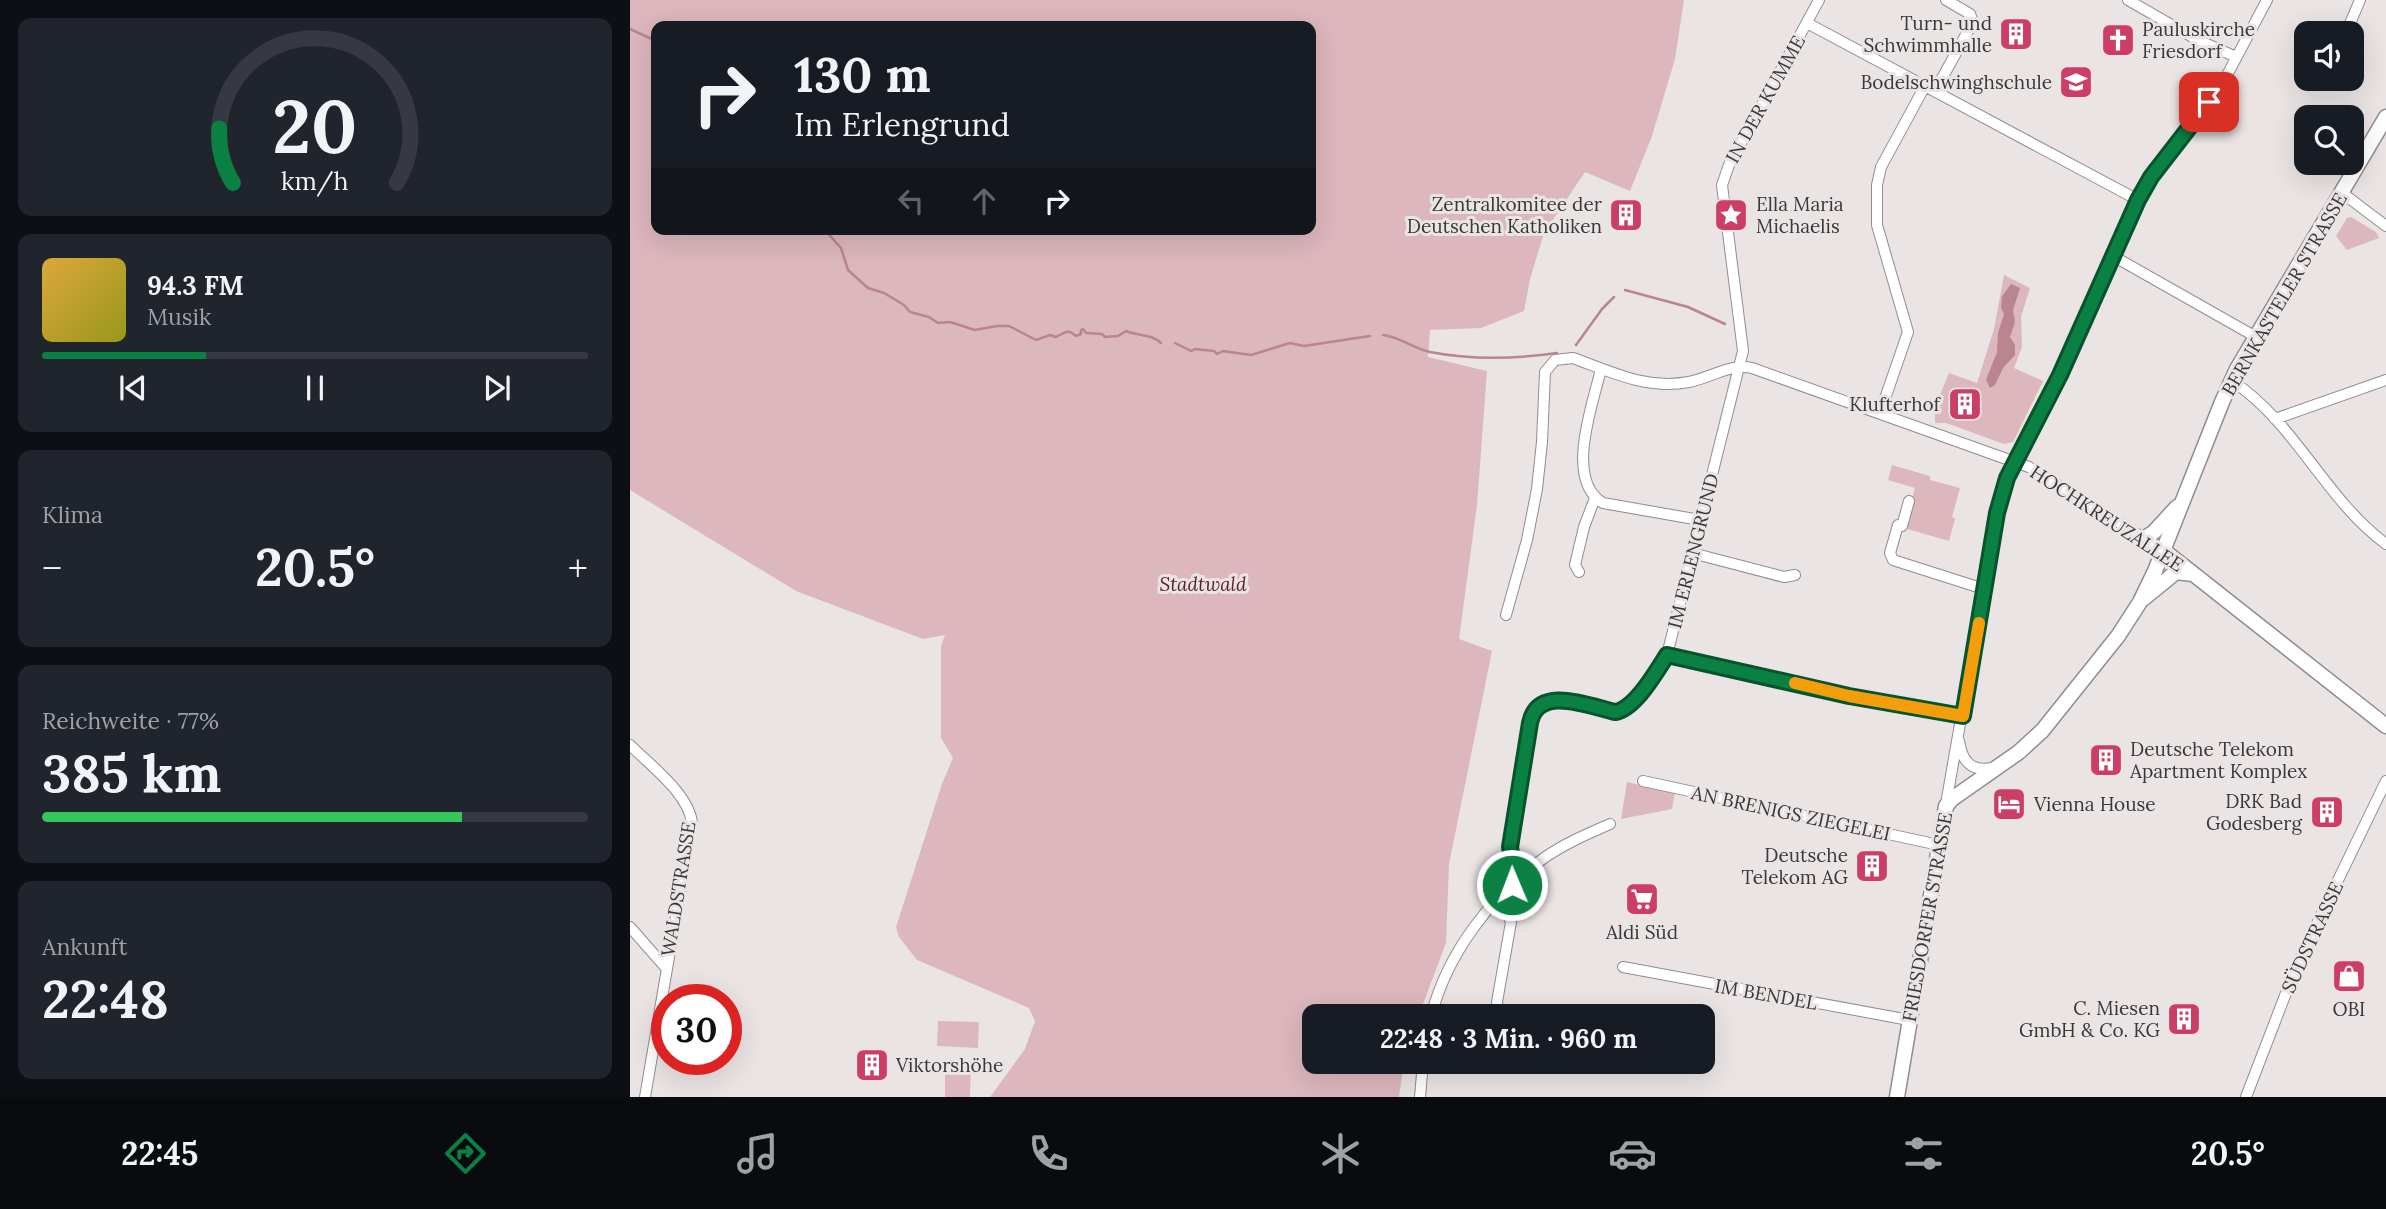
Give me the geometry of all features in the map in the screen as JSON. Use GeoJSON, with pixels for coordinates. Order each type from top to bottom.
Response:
{"type":"FeatureCollection","features":[{"type":"Feature","properties":{"kind":"street","name":"IN DER KUMME"},"geometry":{"type":"LineString","coordinates":[[1738,367],[1743,346],[1722,185],[1729,165],[1819,0]]}},
{"type":"Feature","properties":{"kind":"street"},"geometry":{"type":"LineString","coordinates":[[1935,91],[1973,22],[1970,15],[1945,0]]}},
{"type":"Feature","properties":{"kind":"street"},"geometry":{"type":"LineString","coordinates":[[2128,0],[2196,39],[2236,57]]}},
{"type":"Feature","properties":{"kind":"street","name":"FRIESDORFER STRASSE"},"geometry":{"type":"LineString","coordinates":[[1897,1097],[1997,513],[2007,478],[2060,375],[2138,200],[2151,177],[2225,79],[2267,0]]}},
{"type":"Feature","properties":{"kind":"street"},"geometry":{"type":"LineString","coordinates":[[2351,21],[2360,0]]}},
{"type":"Feature","properties":{"kind":"street"},"geometry":{"type":"LineString","coordinates":[[1807,23],[2138,200]]}},
{"type":"Feature","properties":{"kind":"street"},"geometry":{"type":"LineString","coordinates":[[1880,413],[1908,332],[1877,225],[1876,199],[1881,167],[1925,86]]}},
{"type":"Feature","properties":{"kind":"street","name":"BERNKASTELER STRASSE"},"geometry":{"type":"LineString","coordinates":[[1946,806],[2019,752],[2049,723],[2118,636],[2140,602],[2232,381],[2386,117]]}},
{"type":"Feature","properties":{"kind":"street"},"geometry":{"type":"LineString","coordinates":[[2342,192],[2386,226]]}},
{"type":"Feature","properties":{"kind":"street"},"geometry":{"type":"LineString","coordinates":[[2113,256],[2256,337]]}},
{"type":"Feature","properties":{"kind":"street"},"geometry":{"type":"LineString","coordinates":[[1506,615],[1525,550],[1537,489],[1545,372],[1549,365],[1555,360],[1569,358],[1638,382],[1673,384],[1738,367]]}},
{"type":"Feature","properties":{"kind":"street","name":"HOCHKREUZALLEE"},"geometry":{"type":"LineString","coordinates":[[1738,367],[1752,368],[2036,471],[2163,550],[2386,726]]}},
{"type":"Feature","properties":{"kind":"street","name":"IM ERLENGRUND"},"geometry":{"type":"LineString","coordinates":[[1523,874],[1512,860],[1510,847],[1530,723],[1535,711],[1543,704],[1556,699],[1615,712],[1624,711],[1635,701],[1667,655],[1738,367]]}},
{"type":"Feature","properties":{"kind":"street"},"geometry":{"type":"LineString","coordinates":[[1601,369],[1582,459],[1588,485],[1595,498],[1603,503],[1700,520]]}},
{"type":"Feature","properties":{"kind":"street"},"geometry":{"type":"LineString","coordinates":[[2275,419],[2386,380]]}},
{"type":"Feature","properties":{"kind":"street"},"geometry":{"type":"LineString","coordinates":[[2232,381],[2253,395],[2365,527],[2386,544]]}},
{"type":"Feature","properties":{"kind":"street"},"geometry":{"type":"LineString","coordinates":[[1579,572],[1575,565],[1584,527],[1595,498]]}},
{"type":"Feature","properties":{"kind":"street"},"geometry":{"type":"LineString","coordinates":[[1909,501],[1902,526],[1898,525],[1891,549],[1893,560],[1984,589]]}},
{"type":"Feature","properties":{"kind":"street"},"geometry":{"type":"LineString","coordinates":[[2145,538],[2183,501]]}},
{"type":"Feature","properties":{"kind":"street"},"geometry":{"type":"LineString","coordinates":[[1692,553],[1784,577],[1795,575]]}},
{"type":"Feature","properties":{"kind":"street"},"geometry":{"type":"LineString","coordinates":[[2140,602],[2176,572],[2194,574]]}},
{"type":"Feature","properties":{"kind":"street"},"geometry":{"type":"LineString","coordinates":[[1667,655],[1849,696],[1963,716]]}},
{"type":"Feature","properties":{"kind":"street"},"geometry":{"type":"LineString","coordinates":[[1958,737],[1960,750],[1969,766],[1984,769],[1999,767]]}},
{"type":"Feature","properties":{"kind":"street","name":"WALDSTRASSE"},"geometry":{"type":"LineString","coordinates":[[630,745],[681,797],[691,815],[645,1097]]}},
{"type":"Feature","properties":{"kind":"street","name":"AN BRENIGS ZIEGELEI"},"geometry":{"type":"LineString","coordinates":[[1643,781],[1939,845]]}},
{"type":"Feature","properties":{"kind":"street","name":"SÜDSTRASSE"},"geometry":{"type":"LineString","coordinates":[[2246,1097],[2296,967],[2386,781]]}},
{"type":"Feature","properties":{"kind":"street"},"geometry":{"type":"LineString","coordinates":[[1434,1004],[1448,970],[1463,945],[1501,896],[1523,874],[1559,848],[1610,824]]}},
{"type":"Feature","properties":{"kind":"street"},"geometry":{"type":"LineString","coordinates":[[1497,1004],[1511,922],[1501,896]]}},
{"type":"Feature","properties":{"kind":"street"},"geometry":{"type":"LineString","coordinates":[[630,927],[666,968]]}},
{"type":"Feature","properties":{"kind":"street","name":"IM BENDEL"},"geometry":{"type":"LineString","coordinates":[[1623,967],[1909,1020]]}},
{"type":"Feature","properties":{"kind":"street"},"geometry":{"type":"LineString","coordinates":[[1420,1097],[1422,1074]]}},
{"type":"Feature","properties":{"kind":"green space","name":"Stadtwald"},"geometry":{"type":"Polygon","coordinates":[[[630,0],[1684,0],[1675,59],[1652,136],[1630,191],[1585,172],[1544,233],[1530,279],[1524,311],[1481,328],[1430,330],[1428,357],[1487,371],[1477,505],[1459,639],[1492,651],[1449,864],[1446,943],[1423,1004],[1302,1004],[1302,1074],[1402,1074],[1399,1097],[990,1097],[1025,1049],[1035,1021],[1029,1008],[917,960],[899,937],[896,927],[942,784],[953,758],[941,738],[941,646],[945,635],[923,639],[796,591],[630,490],[630,0]]]}},
{"type":"Feature","properties":{"kind":"green space"},"geometry":{"type":"Polygon","coordinates":[[[2351,217],[2376,232],[2379,238],[2347,250],[2336,236],[2347,218],[2351,217]]]}},
{"type":"Feature","properties":{"kind":"green space"},"geometry":{"type":"Polygon","coordinates":[[[2004,275],[2030,288],[2021,317],[2022,347],[2014,368],[2043,381],[2013,442],[2004,444],[1946,423],[1935,423],[1935,407],[1949,373],[1977,383],[1994,329],[2004,275]]]}},
{"type":"Feature","properties":{"kind":"green space"},"geometry":{"type":"Polygon","coordinates":[[[1892,465],[1960,488],[1949,541],[1904,528],[1915,488],[1888,480],[1892,465]]]}},
{"type":"Feature","properties":{"kind":"green space"},"geometry":{"type":"Polygon","coordinates":[[[1627,782],[1675,793],[1672,809],[1621,819],[1627,782]]]}},
{"type":"Feature","properties":{"kind":"green space"},"geometry":{"type":"Polygon","coordinates":[[[938,1021],[979,1022],[978,1048],[937,1046],[938,1021]]]}},
{"type":"Feature","properties":{"kind":"green space"},"geometry":{"type":"Polygon","coordinates":[[[945,1061],[971,1061],[970,1097],[945,1097],[945,1061]]]}},
{"type":"Feature","properties":{"kind":"shaded area"},"geometry":{"type":"Polygon","coordinates":[[[2011,284],[2020,288],[2013,310],[2015,322],[2010,337],[2015,345],[2015,355],[2003,368],[1995,385],[1990,388],[1986,380],[1997,352],[1998,333],[2004,314],[2001,308],[2002,296],[2011,284]]]}},
{"type":"Feature","properties":{"kind":"waterway"},"geometry":{"type":"LineString","coordinates":[[630,29],[651,39]]}},
{"type":"Feature","properties":{"kind":"waterway"},"geometry":{"type":"LineString","coordinates":[[829,235],[841,248],[848,270],[868,288],[884,293],[904,305],[910,312],[929,317],[938,323],[950,322],[975,330],[1009,326],[1036,340],[1068,332],[1076,336],[1081,334],[1083,329],[1086,333],[1102,334],[1105,337],[1118,336],[1126,331],[1153,338],[1161,343]]}},
{"type":"Feature","properties":{"kind":"waterway"},"geometry":{"type":"LineString","coordinates":[[1625,290],[1688,307],[1725,324]]}},
{"type":"Feature","properties":{"kind":"waterway"},"geometry":{"type":"LineString","coordinates":[[1576,345],[1614,297]]}},
{"type":"Feature","properties":{"kind":"waterway"},"geometry":{"type":"LineString","coordinates":[[1383,335],[1430,352],[1461,356],[1509,357],[1557,353]]}},
{"type":"Feature","properties":{"kind":"waterway"},"geometry":{"type":"LineString","coordinates":[[1175,343],[1191,351],[1195,349],[1214,351],[1217,354],[1223,351],[1251,355],[1290,343],[1304,346],[1370,336]]}},
{"type":"Feature","properties":{"kind":"slow traffic"},"geometry":{"type":"LineString","coordinates":[[1795,683],[1849,696],[1963,716],[1979,623]]}},
{"type":"Feature","properties":{"kind":"place","name":"Turn- und Schwimmhalle"},"geometry":{"type":"Point","coordinates":[2016,34]}},
{"type":"Feature","properties":{"kind":"place","name":"Pauluskirche Friesdorf"},"geometry":{"type":"Point","coordinates":[2118,40]}},
{"type":"Feature","properties":{"kind":"place","name":"Bodelschwinghschule"},"geometry":{"type":"Point","coordinates":[2076,82]}},
{"type":"Feature","properties":{"kind":"place","name":"Zentralkomitee der Deutschen Katholiken"},"geometry":{"type":"Point","coordinates":[1626,215]}},
{"type":"Feature","properties":{"kind":"place","name":"Ella Maria Michaelis"},"geometry":{"type":"Point","coordinates":[1731,215]}},
{"type":"Feature","properties":{"kind":"place","name":"Klufterhof"},"geometry":{"type":"Point","coordinates":[1965,404]}},
{"type":"Feature","properties":{"kind":"place","name":"Deutsche Telekom Apartment Komplex"},"geometry":{"type":"Point","coordinates":[2106,760]}},
{"type":"Feature","properties":{"kind":"place","name":"Vienna House"},"geometry":{"type":"Point","coordinates":[2009,804]}},
{"type":"Feature","properties":{"kind":"place","name":"DRK Bad Godesberg"},"geometry":{"type":"Point","coordinates":[2327,812]}},
{"type":"Feature","properties":{"kind":"place","name":"Deutsche Telekom AG"},"geometry":{"type":"Point","coordinates":[1872,866]}},
{"type":"Feature","properties":{"kind":"place","name":"Aldi Süd"},"geometry":{"type":"Point","coordinates":[1642,899]}},
{"type":"Feature","properties":{"kind":"place","name":"OBI"},"geometry":{"type":"Point","coordinates":[2349,976]}},
{"type":"Feature","properties":{"kind":"place","name":"C. Miesen GmbH & Co. KG"},"geometry":{"type":"Point","coordinates":[2184,1019]}},
{"type":"Feature","properties":{"kind":"place","name":"Viktorshöhe"},"geometry":{"type":"Point","coordinates":[872,1065]}},
{"type":"Feature","properties":{"kind":"route"},"geometry":{"type":"LineString","coordinates":[[1512,885],[1523,874],[1512,860],[1510,847],[1530,723],[1535,711],[1543,704],[1556,699],[1615,712],[1624,711],[1635,701],[1667,655],[1849,696],[1963,716],[1997,513],[2007,478],[2078,338],[2138,200],[2151,177],[2209,102]]}}]}
